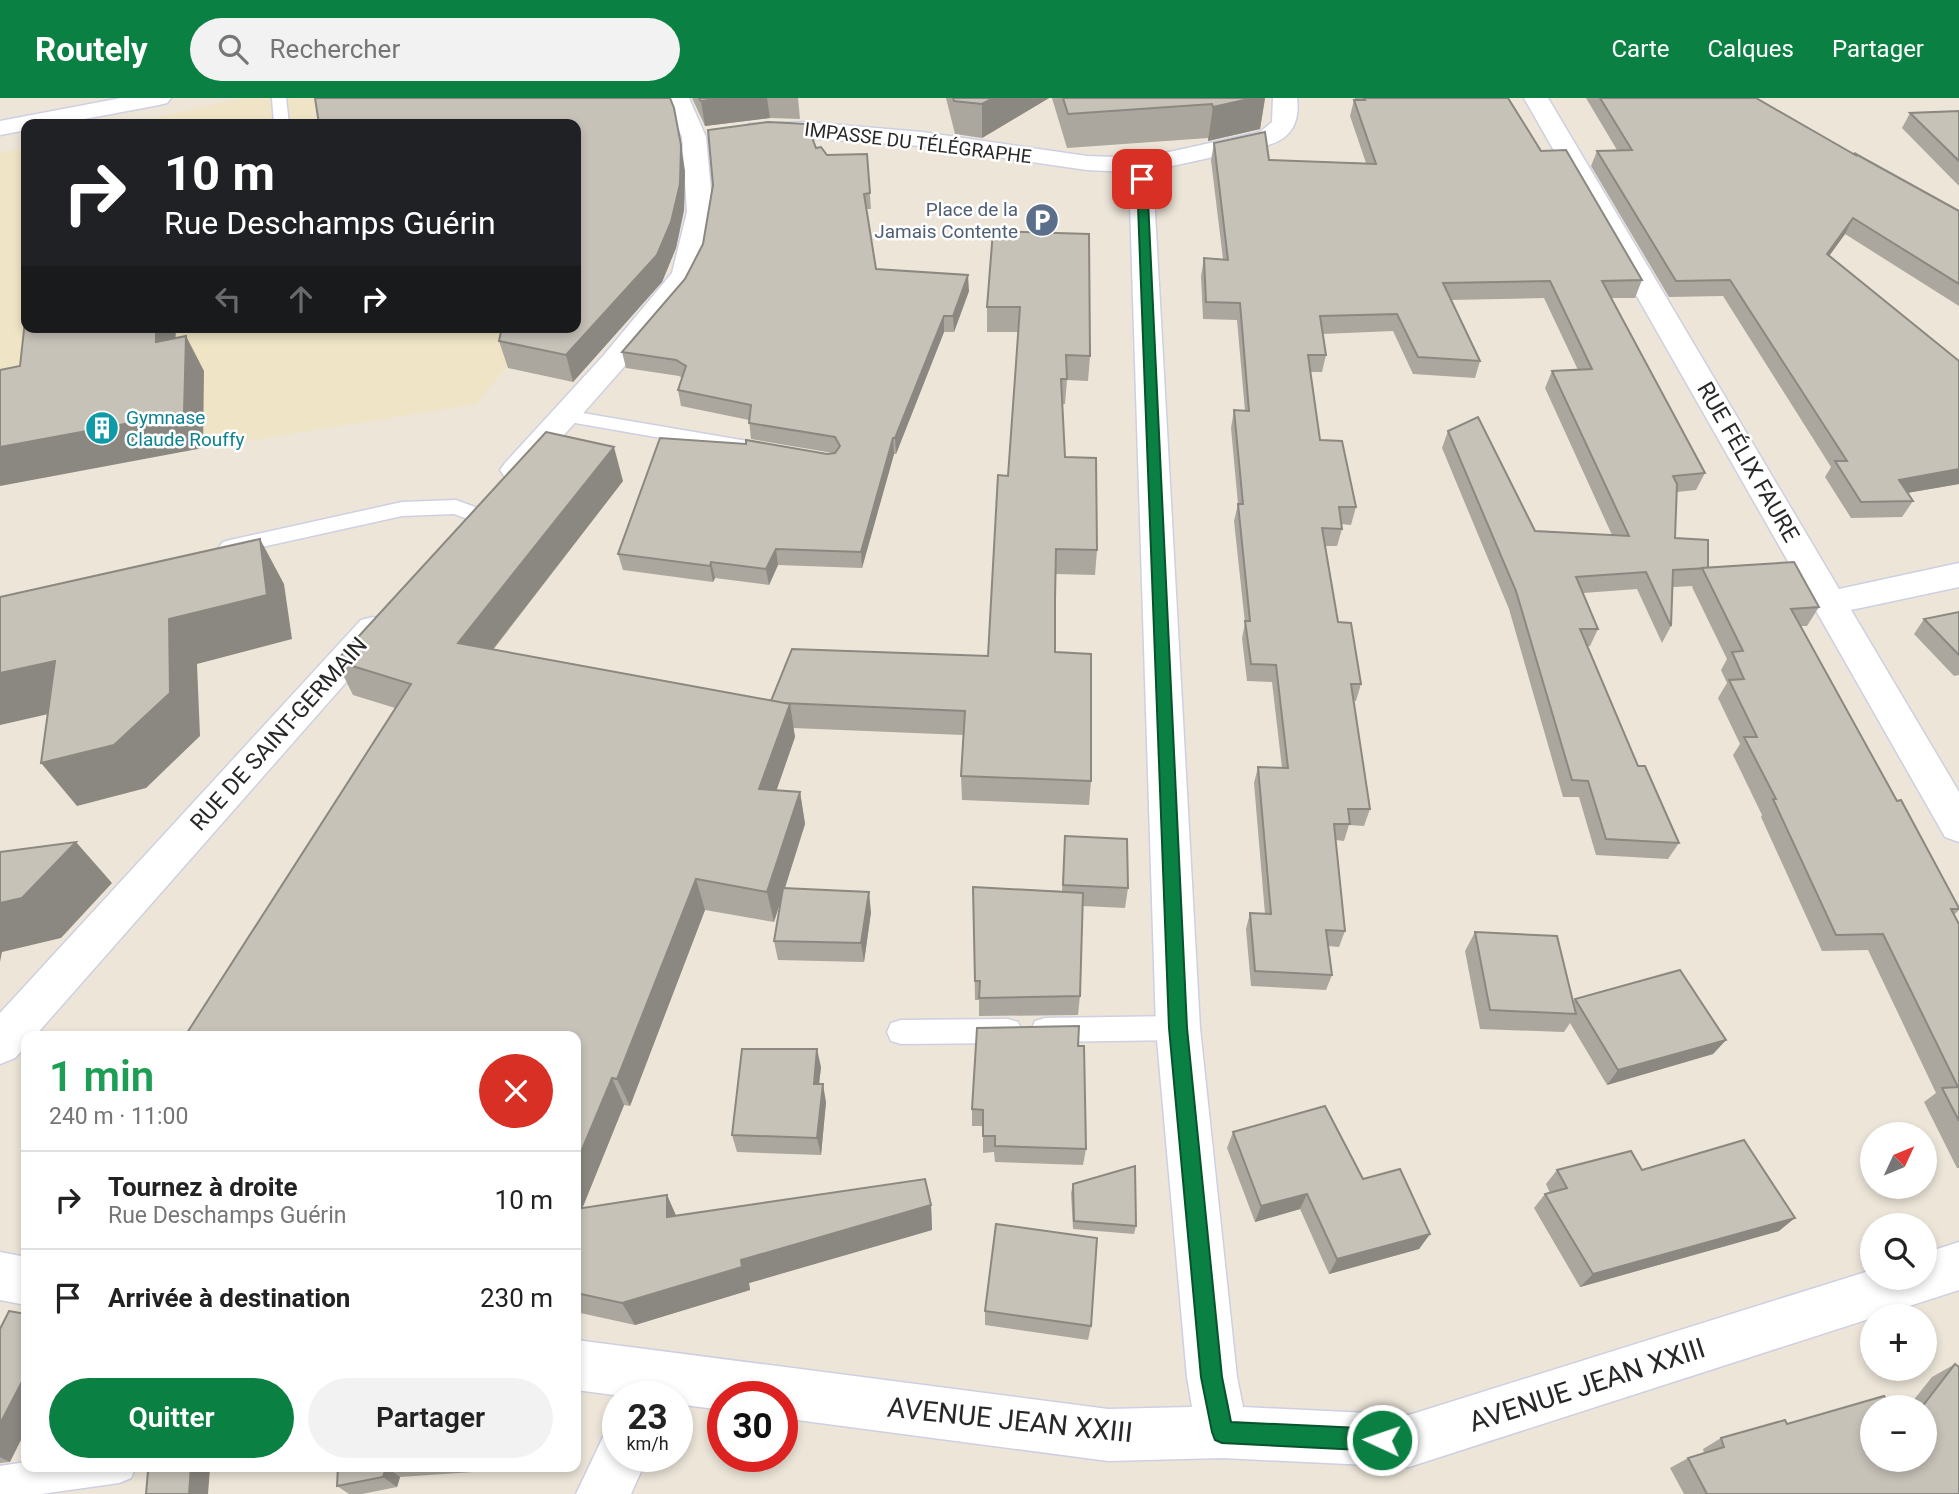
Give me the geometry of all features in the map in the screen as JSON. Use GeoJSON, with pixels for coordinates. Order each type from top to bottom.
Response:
{"type":"FeatureCollection","features":[{"type":"Feature","properties":{"kind":"street"},"geometry":{"type":"LineString","coordinates":[[48,119],[159,98]]}},
{"type":"Feature","properties":{"kind":"street"},"geometry":{"type":"LineString","coordinates":[[467,525],[565,416],[685,274],[716,134],[677,98]]}},
{"type":"Feature","properties":{"kind":"street","name":"IMPASSE DU TÉLÉGRAPHE"},"geometry":{"type":"LineString","coordinates":[[716,134],[770,128],[806,129],[922,139],[1087,163],[1142,165],[1268,138],[1282,130],[1288,117],[1285,98]]}},
{"type":"Feature","properties":{"kind":"street","name":"RUE FÉLIX FAURE"},"geometry":{"type":"LineString","coordinates":[[1536,98],[1959,826]]}},
{"type":"Feature","properties":{"kind":"street"},"geometry":{"type":"LineString","coordinates":[[0,128],[21,124]]}},
{"type":"Feature","properties":{"kind":"street"},"geometry":{"type":"LineString","coordinates":[[1142,165],[1141,194],[1178,1028],[1212,1377],[1222,1432]]}},
{"type":"Feature","properties":{"kind":"street"},"geometry":{"type":"LineString","coordinates":[[1828,603],[1959,575]]}},
{"type":"Feature","properties":{"kind":"street","name":"RUE DE SAINT-GERMAIN"},"geometry":{"type":"LineString","coordinates":[[0,1044],[392,608]]}},
{"type":"Feature","properties":{"kind":"street","name":"AVENUE JEAN XXIII"},"geometry":{"type":"LineString","coordinates":[[1937,1273],[1959,1266]]}},
{"type":"Feature","properties":{"kind":"street"},"geometry":{"type":"LineString","coordinates":[[0,1276],[21,1280]]}},
{"type":"Feature","properties":{"kind":"street","name":"AVENUE JEAN XXIII"},"geometry":{"type":"LineString","coordinates":[[693,1391],[1108,1435],[1222,1432],[1409,1441],[1884,1290]]}},
{"type":"Feature","properties":{"kind":"street","name":"AVENUE JEAN XXIII"},"geometry":{"type":"LineString","coordinates":[[581,1366],[631,1381]]}},
{"type":"Feature","properties":{"kind":"street"},"geometry":{"type":"LineString","coordinates":[[603,1494],[614,1472]]}},
{"type":"Feature","properties":{"kind":"lane"},"geometry":{"type":"LineString","coordinates":[[279,98],[281,119]]}},
{"type":"Feature","properties":{"kind":"lane"},"geometry":{"type":"LineString","coordinates":[[565,416],[776,452]]}},
{"type":"Feature","properties":{"kind":"lane"},"geometry":{"type":"LineString","coordinates":[[213,550],[402,509],[456,507],[467,525]]}},
{"type":"Feature","properties":{"kind":"lane"},"geometry":{"type":"LineString","coordinates":[[901,1032],[1178,1028]]}},
{"type":"Feature","properties":{"kind":"lane"},"geometry":{"type":"LineString","coordinates":[[0,1483],[77,1472]]}},
{"type":"Feature","properties":{"kind":"shaded area"},"geometry":{"type":"Polygon","coordinates":[[[244,98],[315,98],[321,119],[150,119],[244,98]]]}},
{"type":"Feature","properties":{"kind":"shaded area"},"geometry":{"type":"Polygon","coordinates":[[[21,148],[21,333],[507,333],[506,368],[476,404],[203,448],[0,408],[0,153],[21,148]]]}},
{"type":"Feature","properties":{"kind":"building"},"geometry":{"type":"Polygon","coordinates":[[[315,98],[670,98],[681,145],[680,184],[671,222],[657,255],[566,355],[499,341],[501,333],[581,333],[581,119],[318,119],[315,98]]]}},
{"type":"Feature","properties":{"kind":"building"},"geometry":{"type":"Polygon","coordinates":[[[699,98],[723,98],[701,101],[699,98]]]}},
{"type":"Feature","properties":{"kind":"building"},"geometry":{"type":"Polygon","coordinates":[[[953,98],[993,98],[982,104],[954,101],[953,98]]]}},
{"type":"Feature","properties":{"kind":"building"},"geometry":{"type":"Polygon","coordinates":[[[1063,98],[1253,98],[1213,107],[1212,104],[1068,114],[1063,98]]]}},
{"type":"Feature","properties":{"kind":"building"},"geometry":{"type":"Polygon","coordinates":[[[1364,98],[1508,98],[1541,151],[1566,150],[1642,280],[1602,281],[1705,473],[1673,476],[1677,484],[1675,538],[1708,540],[1708,568],[1673,570],[1671,626],[1646,572],[1576,577],[1598,629],[1580,629],[1638,766],[1645,766],[1679,843],[1606,839],[1588,781],[1572,780],[1516,591],[1448,431],[1478,417],[1535,531],[1629,536],[1552,371],[1592,369],[1550,281],[1443,283],[1480,361],[1418,357],[1397,314],[1320,316],[1326,355],[1308,355],[1320,440],[1342,441],[1356,507],[1339,507],[1342,529],[1322,528],[1338,622],[1351,623],[1361,684],[1351,684],[1370,809],[1348,809],[1350,824],[1334,824],[1345,931],[1326,930],[1332,975],[1255,971],[1250,913],[1271,914],[1258,767],[1288,768],[1276,665],[1251,664],[1245,621],[1250,621],[1238,504],[1243,504],[1234,410],[1249,411],[1240,303],[1206,302],[1204,258],[1228,260],[1214,143],[1265,132],[1269,160],[1376,164],[1354,100],[1365,100],[1364,98]]]}},
{"type":"Feature","properties":{"kind":"building"},"geometry":{"type":"Polygon","coordinates":[[[1600,98],[1756,98],[1959,211],[1959,284],[1853,218],[1827,254],[1959,361],[1959,469],[1899,480],[1913,501],[1861,502],[1835,461],[1847,461],[1730,280],[1676,281],[1597,151],[1632,150],[1600,98]]]}},
{"type":"Feature","properties":{"kind":"building"},"geometry":{"type":"Polygon","coordinates":[[[1959,111],[1959,161],[1910,113],[1959,111]]]}},
{"type":"Feature","properties":{"kind":"building"},"geometry":{"type":"Polygon","coordinates":[[[768,122],[807,124],[816,148],[821,147],[827,155],[867,154],[870,193],[864,194],[876,269],[968,275],[953,316],[944,316],[893,438],[861,552],[776,549],[766,569],[711,562],[710,566],[618,554],[660,438],[746,444],[746,440],[827,454],[835,453],[840,446],[835,437],[749,423],[751,405],[678,390],[686,366],[676,360],[622,352],[685,279],[703,244],[713,185],[708,130],[768,122]]]}},
{"type":"Feature","properties":{"kind":"building"},"geometry":{"type":"Polygon","coordinates":[[[993,231],[1089,234],[1090,356],[1066,355],[1067,379],[1061,379],[1065,457],[1096,458],[1097,550],[1056,549],[1055,652],[1091,654],[1091,781],[961,776],[965,711],[771,701],[792,649],[988,656],[998,475],[1008,476],[1020,307],[987,307],[993,231]]]}},
{"type":"Feature","properties":{"kind":"building"},"geometry":{"type":"Polygon","coordinates":[[[24,333],[156,333],[156,342],[186,336],[184,413],[0,447],[0,370],[20,366],[24,333]]]}},
{"type":"Feature","properties":{"kind":"building"},"geometry":{"type":"Polygon","coordinates":[[[546,432],[614,447],[458,643],[790,704],[759,789],[800,792],[767,892],[696,879],[617,1079],[612,1078],[581,1152],[581,1031],[188,1031],[411,684],[336,661],[546,432]]]}},
{"type":"Feature","properties":{"kind":"building"},"geometry":{"type":"Polygon","coordinates":[[[260,539],[267,595],[169,619],[170,693],[114,745],[41,763],[55,661],[0,673],[0,597],[260,539]]]}},
{"type":"Feature","properties":{"kind":"building"},"geometry":{"type":"Polygon","coordinates":[[[1794,562],[1819,607],[1791,609],[1897,801],[1901,800],[1959,908],[1951,909],[1959,924],[1959,1121],[1942,1088],[1958,1087],[1883,934],[1836,935],[1773,799],[1776,799],[1744,737],[1757,737],[1729,680],[1744,679],[1732,652],[1743,651],[1702,568],[1794,562]]]}},
{"type":"Feature","properties":{"kind":"building"},"geometry":{"type":"Polygon","coordinates":[[[1959,612],[1959,655],[1924,619],[1959,612]]]}},
{"type":"Feature","properties":{"kind":"building"},"geometry":{"type":"Polygon","coordinates":[[[1065,836],[1127,839],[1128,888],[1063,885],[1065,836]]]}},
{"type":"Feature","properties":{"kind":"building"},"geometry":{"type":"Polygon","coordinates":[[[76,842],[22,898],[0,903],[0,852],[76,842]]]}},
{"type":"Feature","properties":{"kind":"building"},"geometry":{"type":"Polygon","coordinates":[[[973,887],[1083,893],[1080,996],[979,998],[980,981],[975,981],[973,887]]]}},
{"type":"Feature","properties":{"kind":"building"},"geometry":{"type":"Polygon","coordinates":[[[783,888],[869,892],[861,943],[774,941],[783,888]]]}},
{"type":"Feature","properties":{"kind":"building"},"geometry":{"type":"Polygon","coordinates":[[[1475,932],[1557,936],[1576,1014],[1490,1010],[1475,932]]]}},
{"type":"Feature","properties":{"kind":"building"},"geometry":{"type":"Polygon","coordinates":[[[1680,970],[1726,1040],[1618,1070],[1575,999],[1680,970]]]}},
{"type":"Feature","properties":{"kind":"building"},"geometry":{"type":"Polygon","coordinates":[[[1079,1026],[1078,1046],[1084,1046],[1086,1149],[995,1146],[995,1136],[983,1136],[983,1110],[972,1109],[977,1028],[1079,1026]]]}},
{"type":"Feature","properties":{"kind":"building"},"geometry":{"type":"Polygon","coordinates":[[[742,1049],[817,1049],[814,1084],[823,1084],[817,1138],[732,1135],[742,1049]]]}},
{"type":"Feature","properties":{"kind":"building"},"geometry":{"type":"Polygon","coordinates":[[[1325,1106],[1363,1179],[1400,1169],[1430,1234],[1337,1259],[1307,1194],[1261,1206],[1233,1132],[1325,1106]]]}},
{"type":"Feature","properties":{"kind":"building"},"geometry":{"type":"Polygon","coordinates":[[[1744,1140],[1795,1218],[1593,1274],[1545,1194],[1567,1188],[1557,1170],[1631,1151],[1642,1170],[1744,1140]]]}},
{"type":"Feature","properties":{"kind":"building"},"geometry":{"type":"Polygon","coordinates":[[[1135,1166],[1136,1226],[1074,1221],[1073,1184],[1135,1166]]]}},
{"type":"Feature","properties":{"kind":"building"},"geometry":{"type":"Polygon","coordinates":[[[925,1179],[931,1205],[741,1260],[742,1267],[622,1303],[581,1294],[581,1208],[667,1195],[667,1217],[925,1179]]]}},
{"type":"Feature","properties":{"kind":"building"},"geometry":{"type":"Polygon","coordinates":[[[996,1224],[1097,1238],[1091,1326],[985,1311],[996,1224]]]}},
{"type":"Feature","properties":{"kind":"building"},"geometry":{"type":"Polygon","coordinates":[[[9,1311],[21,1313],[21,1384],[0,1424],[0,1329],[9,1311]]]}},
{"type":"Feature","properties":{"kind":"building"},"geometry":{"type":"Polygon","coordinates":[[[1955,1364],[1959,1367],[1959,1494],[1707,1494],[1688,1458],[1724,1447],[1721,1438],[1785,1420],[1787,1424],[1860,1403],[1860,1472],[1937,1472],[1937,1395],[1931,1395],[1955,1364]]]}},
{"type":"Feature","properties":{"kind":"building"},"geometry":{"type":"Polygon","coordinates":[[[148,1472],[191,1472],[189,1494],[146,1494],[148,1472]]]}},
{"type":"Feature","properties":{"kind":"building"},"geometry":{"type":"Polygon","coordinates":[[[338,1472],[384,1472],[383,1477],[337,1486],[338,1472]]]}},
{"type":"Feature","properties":{"kind":"place","name":"Place de la Jamais Contente"},"geometry":{"type":"Point","coordinates":[1042,220]}},
{"type":"Feature","properties":{"kind":"place","name":"Gymnase Claude Rouffy"},"geometry":{"type":"Point","coordinates":[102,428]}},
{"type":"Feature","properties":{"kind":"route"},"geometry":{"type":"LineString","coordinates":[[1142,179],[1178,1028],[1212,1377],[1222,1432],[1382,1440]]}}]}
